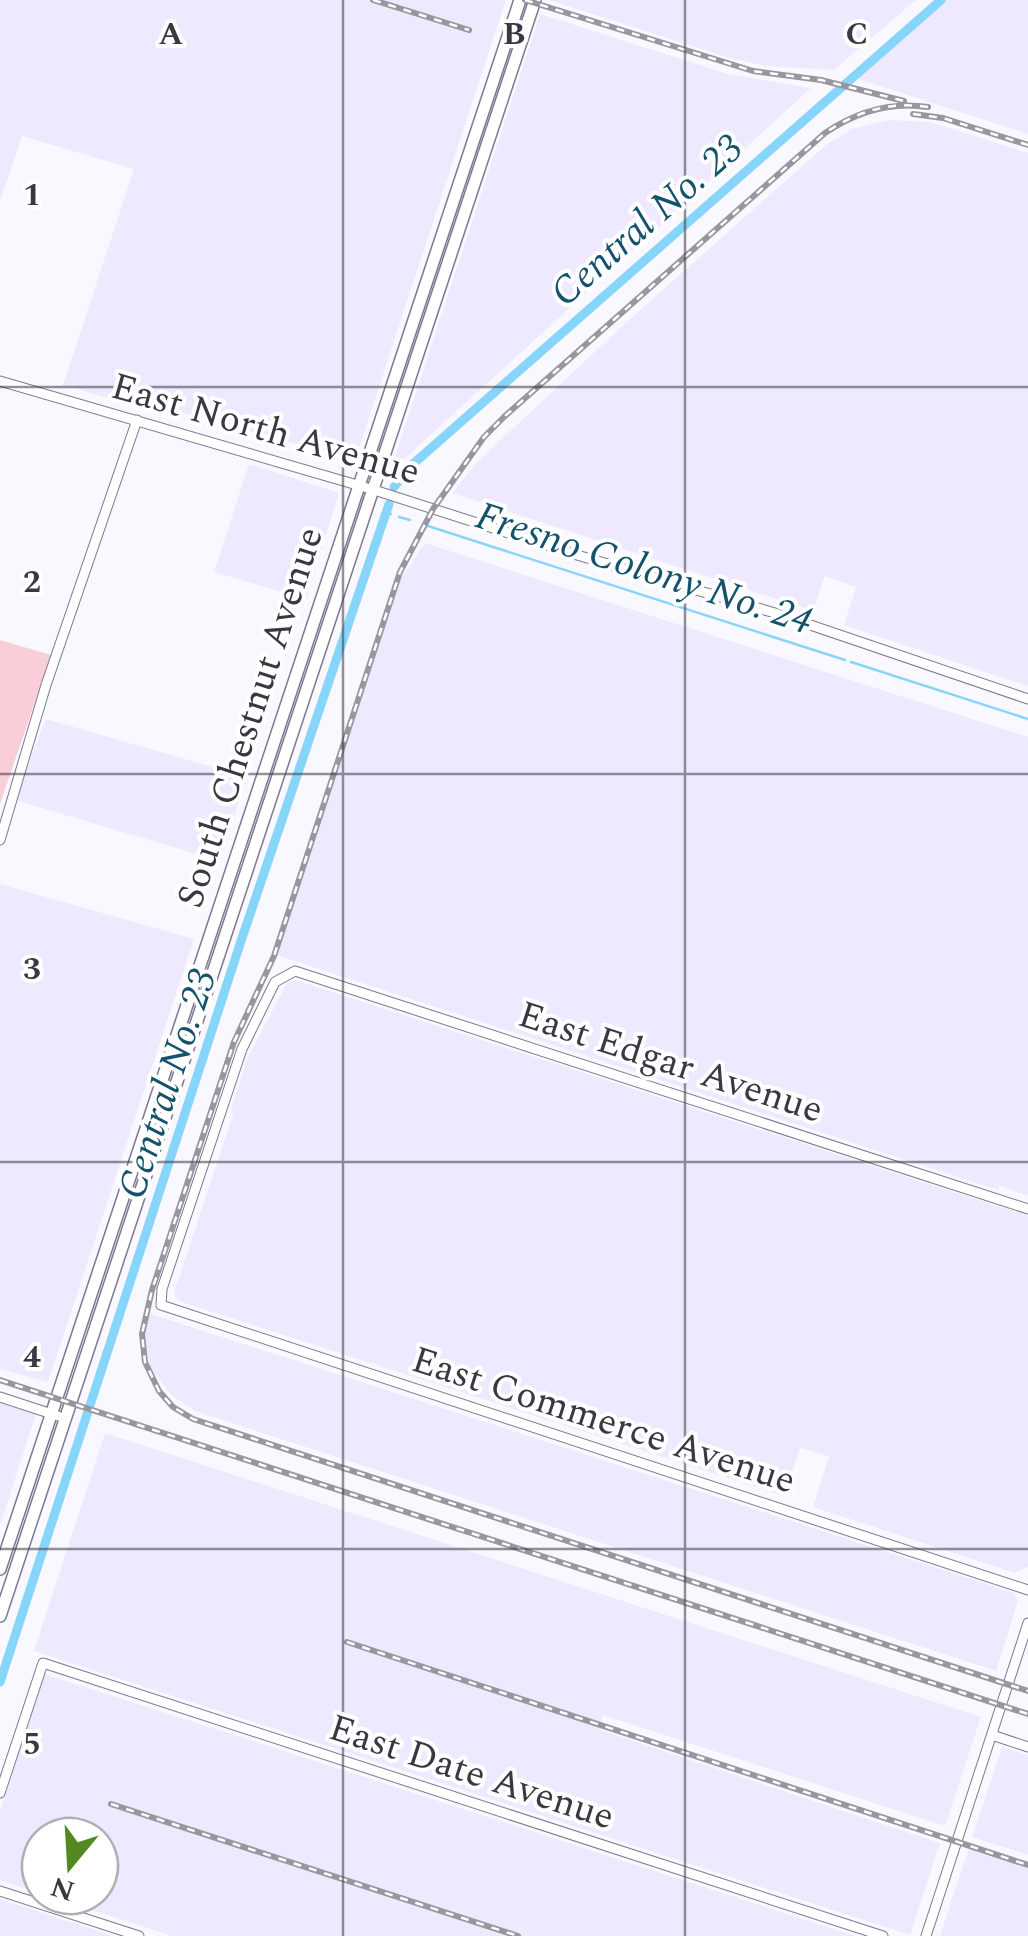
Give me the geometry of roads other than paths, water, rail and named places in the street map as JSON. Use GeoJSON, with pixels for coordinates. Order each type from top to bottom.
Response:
{"type":"FeatureCollection","features":[{"type":"Feature","properties":{"kind":"main road","name":"South Chestnut Avenue"},"geometry":{"type":"LineString","coordinates":[[0,1569],[520,0]]}},
{"type":"Feature","properties":{"kind":"main road","name":"South Chestnut Avenue"},"geometry":{"type":"LineString","coordinates":[[0,1616],[220,946],[377,491],[536,0]]}},
{"type":"Feature","properties":{"kind":"main road"},"geometry":{"type":"LineString","coordinates":[[206,942],[220,946]]}},
{"type":"Feature","properties":{"kind":"street","name":"East North Avenue"},"geometry":{"type":"LineString","coordinates":[[0,381],[810,624],[1028,699]]}},
{"type":"Feature","properties":{"kind":"street"},"geometry":{"type":"LineString","coordinates":[[0,840],[46,686],[137,420]]}},
{"type":"Feature","properties":{"kind":"street","name":"East Edgar Avenue"},"geometry":{"type":"LineString","coordinates":[[161,1305],[162,1289],[242,1048],[275,982],[295,971],[1028,1209]]}},
{"type":"Feature","properties":{"kind":"street","name":"East Commerce Avenue"},"geometry":{"type":"LineString","coordinates":[[161,1305],[1028,1590]]}},
{"type":"Feature","properties":{"kind":"street"},"geometry":{"type":"LineString","coordinates":[[0,1398],[65,1418]]}},
{"type":"Feature","properties":{"kind":"street"},"geometry":{"type":"LineString","coordinates":[[926,1936],[1028,1623]]}},
{"type":"Feature","properties":{"kind":"street","name":"East Date Avenue"},"geometry":{"type":"LineString","coordinates":[[0,1792],[43,1663],[883,1936]]}},
{"type":"Feature","properties":{"kind":"street"},"geometry":{"type":"LineString","coordinates":[[992,1735],[1028,1747]]}},
{"type":"Feature","properties":{"kind":"street"},"geometry":{"type":"LineString","coordinates":[[0,1891],[139,1936]]}},
{"type":"Feature","properties":{"kind":"waterway","name":"Central No. 23"},"geometry":{"type":"LineString","coordinates":[[394,487],[413,464],[941,0]]}},
{"type":"Feature","properties":{"kind":"waterway","name":"Central No. 23"},"geometry":{"type":"LineString","coordinates":[[0,1682],[241,941],[389,504]]}},
{"type":"Feature","properties":{"kind":"waterway","name":"Fresno Colony No. 24"},"geometry":{"type":"LineString","coordinates":[[386,513],[391,514]]}},
{"type":"Feature","properties":{"kind":"waterway","name":"Fresno Colony No. 24"},"geometry":{"type":"LineString","coordinates":[[399,517],[410,520]]}},
{"type":"Feature","properties":{"kind":"waterway","name":"Fresno Colony No. 24"},"geometry":{"type":"LineString","coordinates":[[428,526],[845,660]]}},
{"type":"Feature","properties":{"kind":"waterway","name":"Fresno Colony No. 24"},"geometry":{"type":"LineString","coordinates":[[851,662],[1028,719]]}},
{"type":"Feature","properties":{"kind":"railway"},"geometry":{"type":"LineString","coordinates":[[373,0],[469,30]]}},
{"type":"Feature","properties":{"kind":"railway"},"geometry":{"type":"LineString","coordinates":[[525,0],[753,71],[821,80],[904,101]]}},
{"type":"Feature","properties":{"kind":"railway"},"geometry":{"type":"LineString","coordinates":[[928,107],[874,110],[825,133],[505,416],[484,437],[433,509],[400,572],[274,956],[234,1042],[152,1290],[142,1334],[145,1362],[159,1391],[173,1407],[193,1419],[1028,1691]]}},
{"type":"Feature","properties":{"kind":"railway"},"geometry":{"type":"LineString","coordinates":[[913,114],[943,118],[1028,145]]}},
{"type":"Feature","properties":{"kind":"railway"},"geometry":{"type":"LineString","coordinates":[[0,1380],[1028,1714]]}},
{"type":"Feature","properties":{"kind":"railway"},"geometry":{"type":"LineString","coordinates":[[347,1642],[1028,1865]]}},
{"type":"Feature","properties":{"kind":"railway"},"geometry":{"type":"LineString","coordinates":[[111,1804],[518,1936]]}}]}
